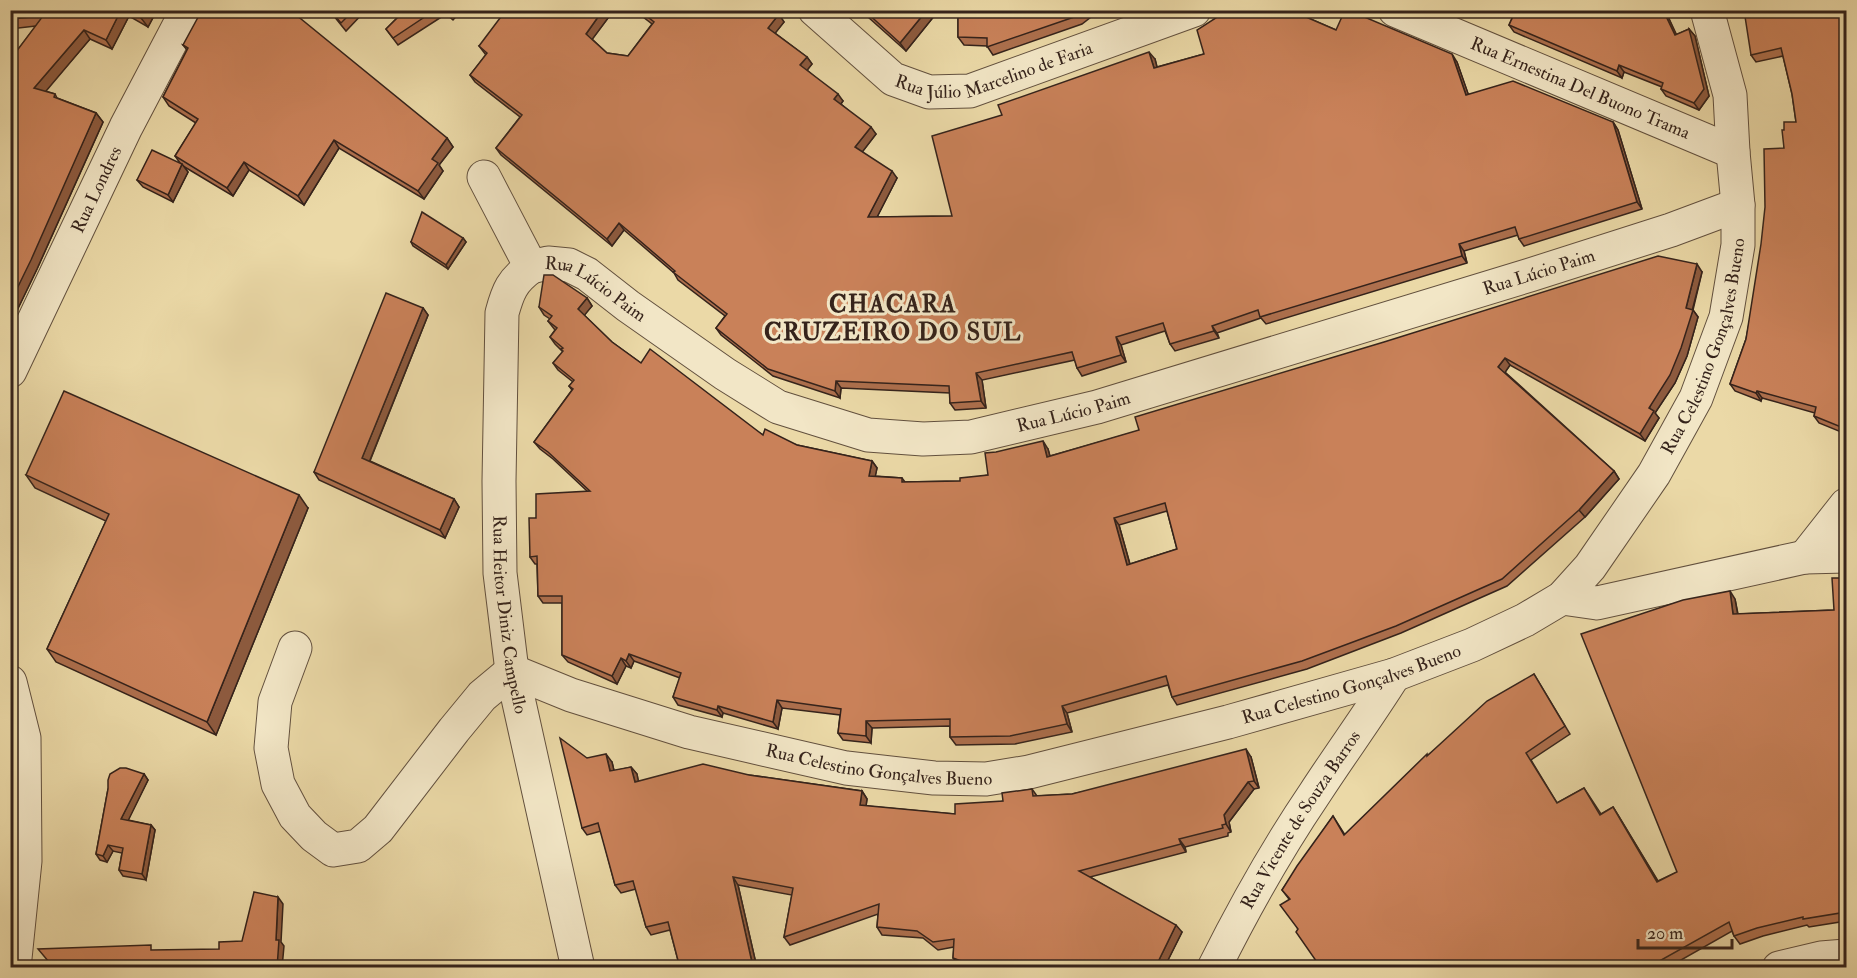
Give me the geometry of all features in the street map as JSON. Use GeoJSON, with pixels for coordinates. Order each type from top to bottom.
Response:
{"type":"FeatureCollection","features":[{"type":"Feature","properties":{"kind":"street","name":"Rua Londres"},"geometry":{"type":"LineString","coordinates":[[10,371],[126,127],[189,10]]}},
{"type":"Feature","properties":{"kind":"street","name":"Rua Júlio Marcelino de Faria"},"geometry":{"type":"LineString","coordinates":[[815,10],[893,79],[929,92],[970,91],[1194,10]]}},
{"type":"Feature","properties":{"kind":"street","name":"Rua Ernestina Del Buono Trama"},"geometry":{"type":"LineString","coordinates":[[1395,10],[1732,152]]}},
{"type":"Feature","properties":{"kind":"street","name":"Rua Celestino Gonçalves Bueno"},"geometry":{"type":"LineString","coordinates":[[512,671],[571,696],[723,740],[846,768],[934,778],[986,779],[1041,769],[1228,722],[1394,675],[1472,645],[1525,620],[1562,598],[1590,567],[1654,474],[1696,398],[1726,317],[1738,245],[1738,205],[1732,152],[1730,95],[1707,10]]}},
{"type":"Feature","properties":{"kind":"street","name":"Rua Lúcio Paim"},"geometry":{"type":"LineString","coordinates":[[484,177],[531,267],[548,263],[569,266],[587,274],[628,306],[725,374],[778,407],[868,435],[923,439],[972,437],[1097,407],[1541,271],[1671,230],[1738,205]]}},
{"type":"Feature","properties":{"kind":"street","name":"Rua Heitor Diniz Campello"},"geometry":{"type":"LineString","coordinates":[[531,267],[517,277],[507,292],[502,314],[500,573],[512,671],[578,968]]}},
{"type":"Feature","properties":{"kind":"street"},"geometry":{"type":"LineString","coordinates":[[1805,556],[1846,505]]}},
{"type":"Feature","properties":{"kind":"street"},"geometry":{"type":"LineString","coordinates":[[1562,598],[1597,603],[1805,556],[1846,556]]}},
{"type":"Feature","properties":{"kind":"street"},"geometry":{"type":"LineString","coordinates":[[296,648],[275,702],[271,748],[278,784],[295,816],[314,837],[333,850],[358,846],[378,829],[482,696],[512,671]]}},
{"type":"Feature","properties":{"kind":"street","name":"Rua Vicente de Souza Barros"},"geometry":{"type":"LineString","coordinates":[[1214,968],[1243,910],[1314,794],[1394,675]]}},
{"type":"Feature","properties":{"kind":"street"},"geometry":{"type":"LineString","coordinates":[[10,682],[24,738],[25,861],[14,968]]}},
{"type":"Feature","properties":{"kind":"street"},"geometry":{"type":"LineString","coordinates":[[1779,968],[1821,958],[1846,956]]}},
{"type":"Feature","properties":{"kind":"building"},"geometry":{"type":"Polygon","coordinates":[[[10,10],[121,10],[106,40],[84,30],[34,88],[55,94],[54,97],[96,113],[10,303],[10,60],[43,16],[10,19],[10,10]]]}},
{"type":"Feature","properties":{"kind":"building"},"geometry":{"type":"Polygon","coordinates":[[[128,10],[146,10],[141,18],[128,10]]]}},
{"type":"Feature","properties":{"kind":"building"},"geometry":{"type":"Polygon","coordinates":[[[202,10],[290,10],[447,138],[432,159],[438,163],[418,191],[334,140],[298,196],[244,162],[227,188],[175,156],[198,119],[163,97],[188,48],[183,45],[202,10]]]}},
{"type":"Feature","properties":{"kind":"building"},"geometry":{"type":"Polygon","coordinates":[[[330,10],[354,10],[341,23],[330,10]]]}},
{"type":"Feature","properties":{"kind":"building"},"geometry":{"type":"Polygon","coordinates":[[[394,10],[435,10],[393,38],[386,29],[398,17],[394,10]]]}},
{"type":"Feature","properties":{"kind":"building"},"geometry":{"type":"Polygon","coordinates":[[[506,10],[603,10],[586,34],[607,53],[628,56],[654,22],[639,10],[774,10],[779,14],[768,28],[807,57],[800,65],[838,94],[834,99],[871,127],[855,147],[892,171],[868,217],[952,216],[932,136],[1002,115],[998,105],[1149,52],[1154,68],[1204,54],[1197,30],[1228,10],[1293,10],[1336,30],[1345,10],[1348,10],[1452,54],[1466,95],[1513,81],[1613,122],[1637,202],[1519,239],[1515,227],[1459,244],[1462,256],[1260,317],[1258,310],[1212,326],[1214,331],[1170,344],[1163,323],[1116,337],[1121,355],[1077,368],[1072,352],[976,373],[981,401],[950,403],[949,386],[836,381],[835,391],[768,369],[716,328],[727,314],[673,272],[675,271],[619,223],[607,239],[496,148],[522,115],[470,75],[487,53],[479,46],[506,10]]]}},
{"type":"Feature","properties":{"kind":"building"},"geometry":{"type":"Polygon","coordinates":[[[864,10],[927,10],[900,43],[864,10]]]}},
{"type":"Feature","properties":{"kind":"building"},"geometry":{"type":"Polygon","coordinates":[[[958,10],[1084,10],[1077,16],[987,47],[987,38],[958,37],[958,10]]]}},
{"type":"Feature","properties":{"kind":"building"},"geometry":{"type":"Polygon","coordinates":[[[1512,10],[1663,10],[1675,35],[1689,29],[1704,89],[1694,103],[1661,89],[1663,83],[1619,65],[1617,71],[1509,25],[1515,12],[1512,10]]]}},
{"type":"Feature","properties":{"kind":"building"},"geometry":{"type":"Polygon","coordinates":[[[1744,10],[1846,10],[1846,405],[1841,427],[1814,416],[1816,407],[1757,391],[1756,393],[1730,384],[1746,339],[1761,244],[1765,207],[1764,149],[1784,148],[1782,130],[1784,130],[1784,122],[1796,122],[1781,48],[1751,55],[1744,10]]]}},
{"type":"Feature","properties":{"kind":"building"},"geometry":{"type":"Polygon","coordinates":[[[152,150],[182,164],[168,195],[137,180],[152,150]]]}},
{"type":"Feature","properties":{"kind":"building"},"geometry":{"type":"Polygon","coordinates":[[[422,212],[463,238],[446,265],[411,242],[422,212]]]}},
{"type":"Feature","properties":{"kind":"building"},"geometry":{"type":"Polygon","coordinates":[[[1658,256],[1697,264],[1686,308],[1693,310],[1681,348],[1670,375],[1649,408],[1654,411],[1640,434],[1505,358],[1498,367],[1614,471],[1579,510],[1502,579],[1396,626],[1302,661],[1172,697],[1166,676],[1062,706],[1067,724],[1010,736],[950,737],[950,719],[866,721],[866,736],[838,733],[841,709],[777,700],[773,722],[718,706],[717,710],[673,697],[681,673],[629,654],[626,661],[621,658],[612,676],[562,655],[562,596],[538,596],[537,556],[530,557],[529,518],[536,518],[536,494],[590,491],[534,442],[573,389],[569,386],[574,380],[553,363],[563,348],[550,337],[557,328],[548,321],[552,316],[539,307],[544,275],[553,275],[587,298],[578,309],[612,342],[641,363],[650,349],[763,435],[765,429],[797,445],[872,461],[869,476],[902,478],[902,482],[960,481],[960,478],[988,475],[985,453],[1043,441],[1047,457],[1139,430],[1135,417],[1658,256]],[[1165,503],[1114,518],[1127,565],[1177,549],[1165,503]]]}},
{"type":"Feature","properties":{"kind":"building"},"geometry":{"type":"Polygon","coordinates":[[[386,293],[423,308],[362,458],[454,499],[440,530],[314,472],[386,293]]]}},
{"type":"Feature","properties":{"kind":"building"},"geometry":{"type":"Polygon","coordinates":[[[64,391],[299,495],[207,722],[47,649],[109,514],[26,475],[64,391]]]}},
{"type":"Feature","properties":{"kind":"building"},"geometry":{"type":"Polygon","coordinates":[[[1832,578],[1846,578],[1846,912],[1803,919],[1803,917],[1734,936],[1729,922],[1647,968],[1642,966],[1639,968],[1321,968],[1296,932],[1298,929],[1280,905],[1290,899],[1282,890],[1333,816],[1344,835],[1427,754],[1427,756],[1487,701],[1534,674],[1565,726],[1526,753],[1557,803],[1584,788],[1600,815],[1613,807],[1657,882],[1677,872],[1581,634],[1683,600],[1730,591],[1733,614],[1834,610],[1832,578]]]}},
{"type":"Feature","properties":{"kind":"building"},"geometry":{"type":"Polygon","coordinates":[[[560,738],[587,758],[606,754],[610,771],[631,767],[635,782],[703,764],[749,775],[862,791],[860,805],[955,814],[955,804],[1003,801],[1002,793],[1032,789],[1033,796],[1072,794],[1246,749],[1254,781],[1248,782],[1224,815],[1226,824],[1222,825],[1223,828],[1179,839],[1181,844],[1079,871],[1176,925],[1155,968],[980,968],[953,958],[954,939],[933,942],[917,931],[877,927],[879,904],[784,937],[793,888],[733,877],[753,967],[680,968],[668,922],[646,927],[633,881],[615,885],[598,823],[582,828],[560,738]]]}},
{"type":"Feature","properties":{"kind":"building"},"geometry":{"type":"Polygon","coordinates":[[[120,768],[144,774],[121,819],[151,825],[142,874],[119,870],[123,848],[108,845],[103,856],[96,854],[108,780],[110,774],[120,768]]]}},
{"type":"Feature","properties":{"kind":"building"},"geometry":{"type":"Polygon","coordinates":[[[254,892],[278,897],[277,968],[54,968],[38,949],[151,945],[151,950],[219,949],[219,942],[242,941],[254,892]]]}},
{"type":"Feature","properties":{"kind":"district","name":"CHACARA CRUZEIRO DO SUL"},"geometry":{"type":"Point","coordinates":[893,318]}}]}
